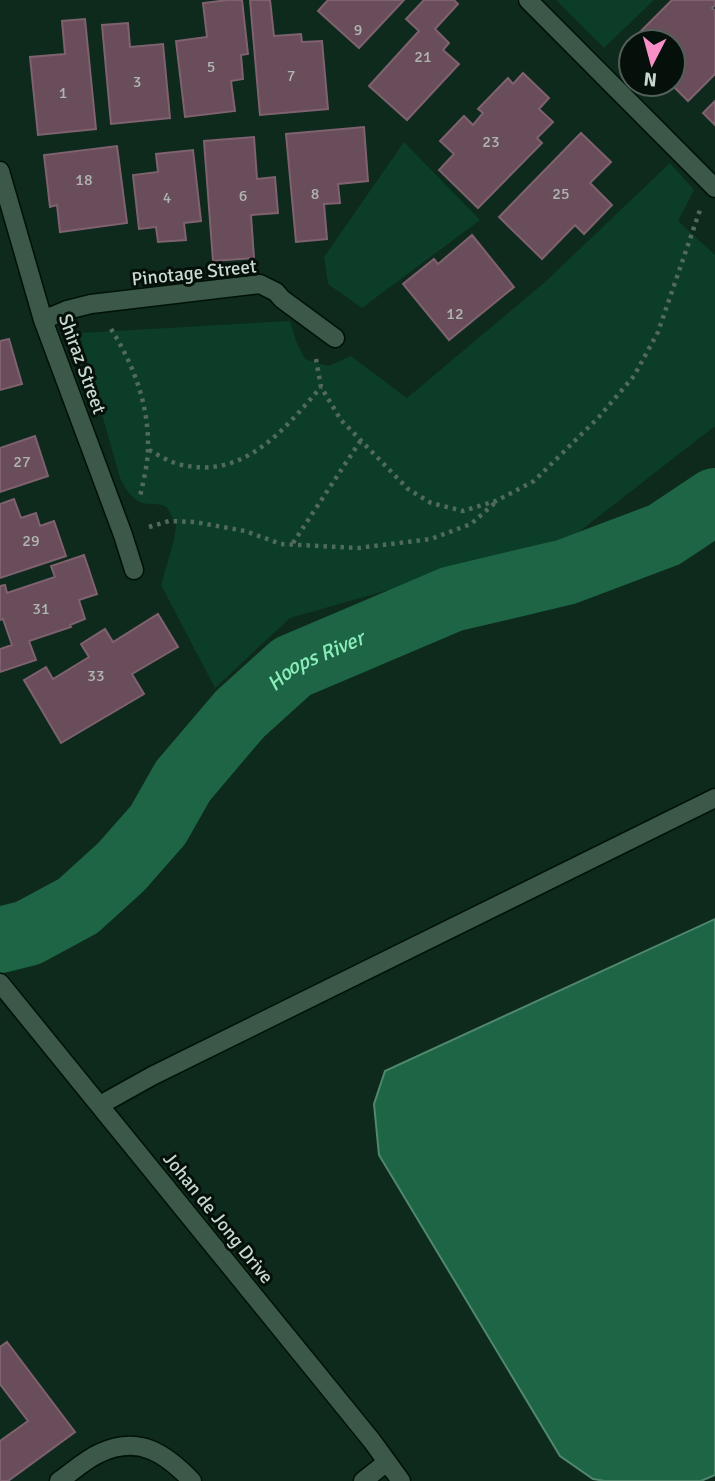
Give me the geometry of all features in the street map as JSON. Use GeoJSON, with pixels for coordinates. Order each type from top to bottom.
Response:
{"type":"FeatureCollection","features":[{"type":"Feature","properties":{"kind":"street"},"geometry":{"type":"LineString","coordinates":[[528,0],[712,185]]}},
{"type":"Feature","properties":{"kind":"street","name":"Shiraz Street"},"geometry":{"type":"LineString","coordinates":[[0,171],[43,320],[134,570]]}},
{"type":"Feature","properties":{"kind":"street","name":"Pinotage Street"},"geometry":{"type":"LineString","coordinates":[[43,320],[91,304],[260,284],[276,292],[335,338]]}},
{"type":"Feature","properties":{"kind":"street"},"geometry":{"type":"LineString","coordinates":[[100,1105],[152,1076],[715,798]]}},
{"type":"Feature","properties":{"kind":"street","name":"Johan de Jong Drive"},"geometry":{"type":"LineString","coordinates":[[0,983],[401,1481]]}},
{"type":"Feature","properties":{"kind":"street"},"geometry":{"type":"LineString","coordinates":[[59,1481],[99,1453],[118,1447],[136,1446],[157,1451],[172,1460],[192,1481]]}},
{"type":"Feature","properties":{"kind":"street"},"geometry":{"type":"LineString","coordinates":[[363,1481],[387,1461]]}},
{"type":"Feature","properties":{"kind":"path"},"geometry":{"type":"LineString","coordinates":[[317,325],[316,355],[321,387],[341,420],[408,489],[431,503],[463,511],[496,501],[534,481],[598,418],[634,376],[658,332],[712,185]]}},
{"type":"Feature","properties":{"kind":"path"},"geometry":{"type":"LineString","coordinates":[[91,304],[126,353],[145,407],[149,450],[140,498],[123,535]]}},
{"type":"Feature","properties":{"kind":"path"},"geometry":{"type":"LineString","coordinates":[[149,450],[176,464],[202,468],[228,466],[257,452],[296,417],[321,387]]}},
{"type":"Feature","properties":{"kind":"path"},"geometry":{"type":"LineString","coordinates":[[293,544],[361,440]]}},
{"type":"Feature","properties":{"kind":"path"},"geometry":{"type":"LineString","coordinates":[[123,535],[169,520],[244,531],[281,544],[358,548],[431,539],[471,524],[496,501]]}},
{"type":"Feature","properties":{"kind":"shaded area"},"geometry":{"type":"Polygon","coordinates":[[[556,0],[654,0],[625,28],[617,28],[617,36],[604,48],[556,0]]]}},
{"type":"Feature","properties":{"kind":"shaded area"},"geometry":{"type":"Polygon","coordinates":[[[404,142],[480,220],[362,308],[328,284],[324,257],[404,142]]]}},
{"type":"Feature","properties":{"kind":"shaded area"},"geometry":{"type":"Polygon","coordinates":[[[670,163],[694,190],[678,221],[715,255],[715,426],[571,538],[290,618],[215,688],[161,585],[176,525],[167,507],[139,502],[128,492],[120,478],[79,333],[290,321],[305,359],[328,366],[351,356],[407,398],[545,282],[670,163]]]}},
{"type":"Feature","properties":{"kind":"shaded area"},"geometry":{"type":"Polygon","coordinates":[[[715,919],[715,1475],[701,1481],[593,1479],[560,1456],[379,1155],[374,1104],[385,1071],[715,919]]]}},
{"type":"Feature","properties":{"kind":"building"},"geometry":{"type":"Polygon","coordinates":[[[242,0],[248,54],[241,55],[243,79],[231,81],[235,111],[185,117],[176,41],[207,37],[203,3],[242,0]]]}},
{"type":"Feature","properties":{"kind":"building"},"geometry":{"type":"Polygon","coordinates":[[[250,0],[270,0],[274,36],[301,34],[302,42],[322,41],[328,109],[260,115],[250,0]]]}},
{"type":"Feature","properties":{"kind":"building"},"geometry":{"type":"Polygon","coordinates":[[[328,0],[404,0],[359,48],[318,11],[328,0]]]}},
{"type":"Feature","properties":{"kind":"building"},"geometry":{"type":"Polygon","coordinates":[[[424,0],[454,0],[458,4],[435,29],[449,43],[443,50],[459,64],[407,120],[369,86],[419,31],[406,19],[424,0]]]}},
{"type":"Feature","properties":{"kind":"building"},"geometry":{"type":"Polygon","coordinates":[[[672,0],[715,0],[712,8],[715,11],[715,74],[688,101],[685,98],[687,28],[644,28],[672,0]]]}},
{"type":"Feature","properties":{"kind":"building"},"geometry":{"type":"Polygon","coordinates":[[[85,19],[96,129],[38,135],[30,57],[65,54],[62,21],[85,19]]]}},
{"type":"Feature","properties":{"kind":"building"},"geometry":{"type":"Polygon","coordinates":[[[128,23],[130,47],[163,44],[170,118],[111,124],[102,25],[128,23]]]}},
{"type":"Feature","properties":{"kind":"building"},"geometry":{"type":"Polygon","coordinates":[[[523,73],[549,98],[539,109],[553,122],[537,138],[542,143],[478,208],[439,170],[454,154],[440,141],[464,116],[473,125],[483,113],[478,109],[508,78],[513,84],[523,73]]]}},
{"type":"Feature","properties":{"kind":"building"},"geometry":{"type":"Polygon","coordinates":[[[715,101],[715,125],[703,113],[715,101]]]}},
{"type":"Feature","properties":{"kind":"building"},"geometry":{"type":"Polygon","coordinates":[[[364,127],[368,181],[338,184],[340,203],[324,204],[327,239],[296,242],[286,134],[364,127]]]}},
{"type":"Feature","properties":{"kind":"building"},"geometry":{"type":"Polygon","coordinates":[[[581,133],[611,162],[590,183],[612,205],[584,234],[575,225],[542,259],[499,217],[581,133]]]}},
{"type":"Feature","properties":{"kind":"building"},"geometry":{"type":"Polygon","coordinates":[[[254,137],[257,179],[275,177],[278,213],[251,215],[254,258],[213,261],[204,141],[254,137]]]}},
{"type":"Feature","properties":{"kind":"building"},"geometry":{"type":"Polygon","coordinates":[[[117,146],[127,223],[60,232],[57,205],[50,207],[44,155],[117,146]]]}},
{"type":"Feature","properties":{"kind":"building"},"geometry":{"type":"Polygon","coordinates":[[[193,150],[201,221],[184,223],[186,240],[158,242],[156,227],[139,229],[133,175],[158,172],[156,154],[193,150]]]}},
{"type":"Feature","properties":{"kind":"building"},"geometry":{"type":"Polygon","coordinates":[[[472,235],[514,287],[449,340],[403,284],[434,259],[438,264],[472,235]]]}},
{"type":"Feature","properties":{"kind":"building"},"geometry":{"type":"Polygon","coordinates":[[[9,339],[22,384],[0,390],[0,341],[9,339]]]}},
{"type":"Feature","properties":{"kind":"building"},"geometry":{"type":"Polygon","coordinates":[[[35,436],[48,476],[0,492],[0,448],[35,436]]]}},
{"type":"Feature","properties":{"kind":"building"},"geometry":{"type":"Polygon","coordinates":[[[14,499],[21,518],[36,513],[40,526],[54,521],[66,556],[0,578],[0,504],[14,499]]]}},
{"type":"Feature","properties":{"kind":"building"},"geometry":{"type":"Polygon","coordinates":[[[84,555],[97,594],[79,600],[85,619],[70,625],[71,627],[29,641],[36,660],[0,672],[0,649],[12,645],[3,619],[0,620],[0,586],[5,585],[7,593],[55,577],[51,566],[84,555]]]}},
{"type":"Feature","properties":{"kind":"building"},"geometry":{"type":"Polygon","coordinates":[[[158,614],[178,647],[132,674],[144,694],[61,743],[24,680],[46,667],[53,679],[89,657],[81,644],[105,629],[113,642],[158,614]]]}},
{"type":"Feature","properties":{"kind":"building"},"geometry":{"type":"Polygon","coordinates":[[[7,1342],[75,1432],[8,1481],[0,1481],[0,1441],[28,1421],[0,1384],[0,1347],[7,1342]]]}},
{"type":"Feature","properties":{"kind":"waterway","name":"Hoops River"},"geometry":{"type":"LineString","coordinates":[[0,940],[28,933],[78,906],[121,867],[158,825],[183,781],[240,714],[292,667],[452,599],[566,572],[664,535],[715,501]]}}]}
